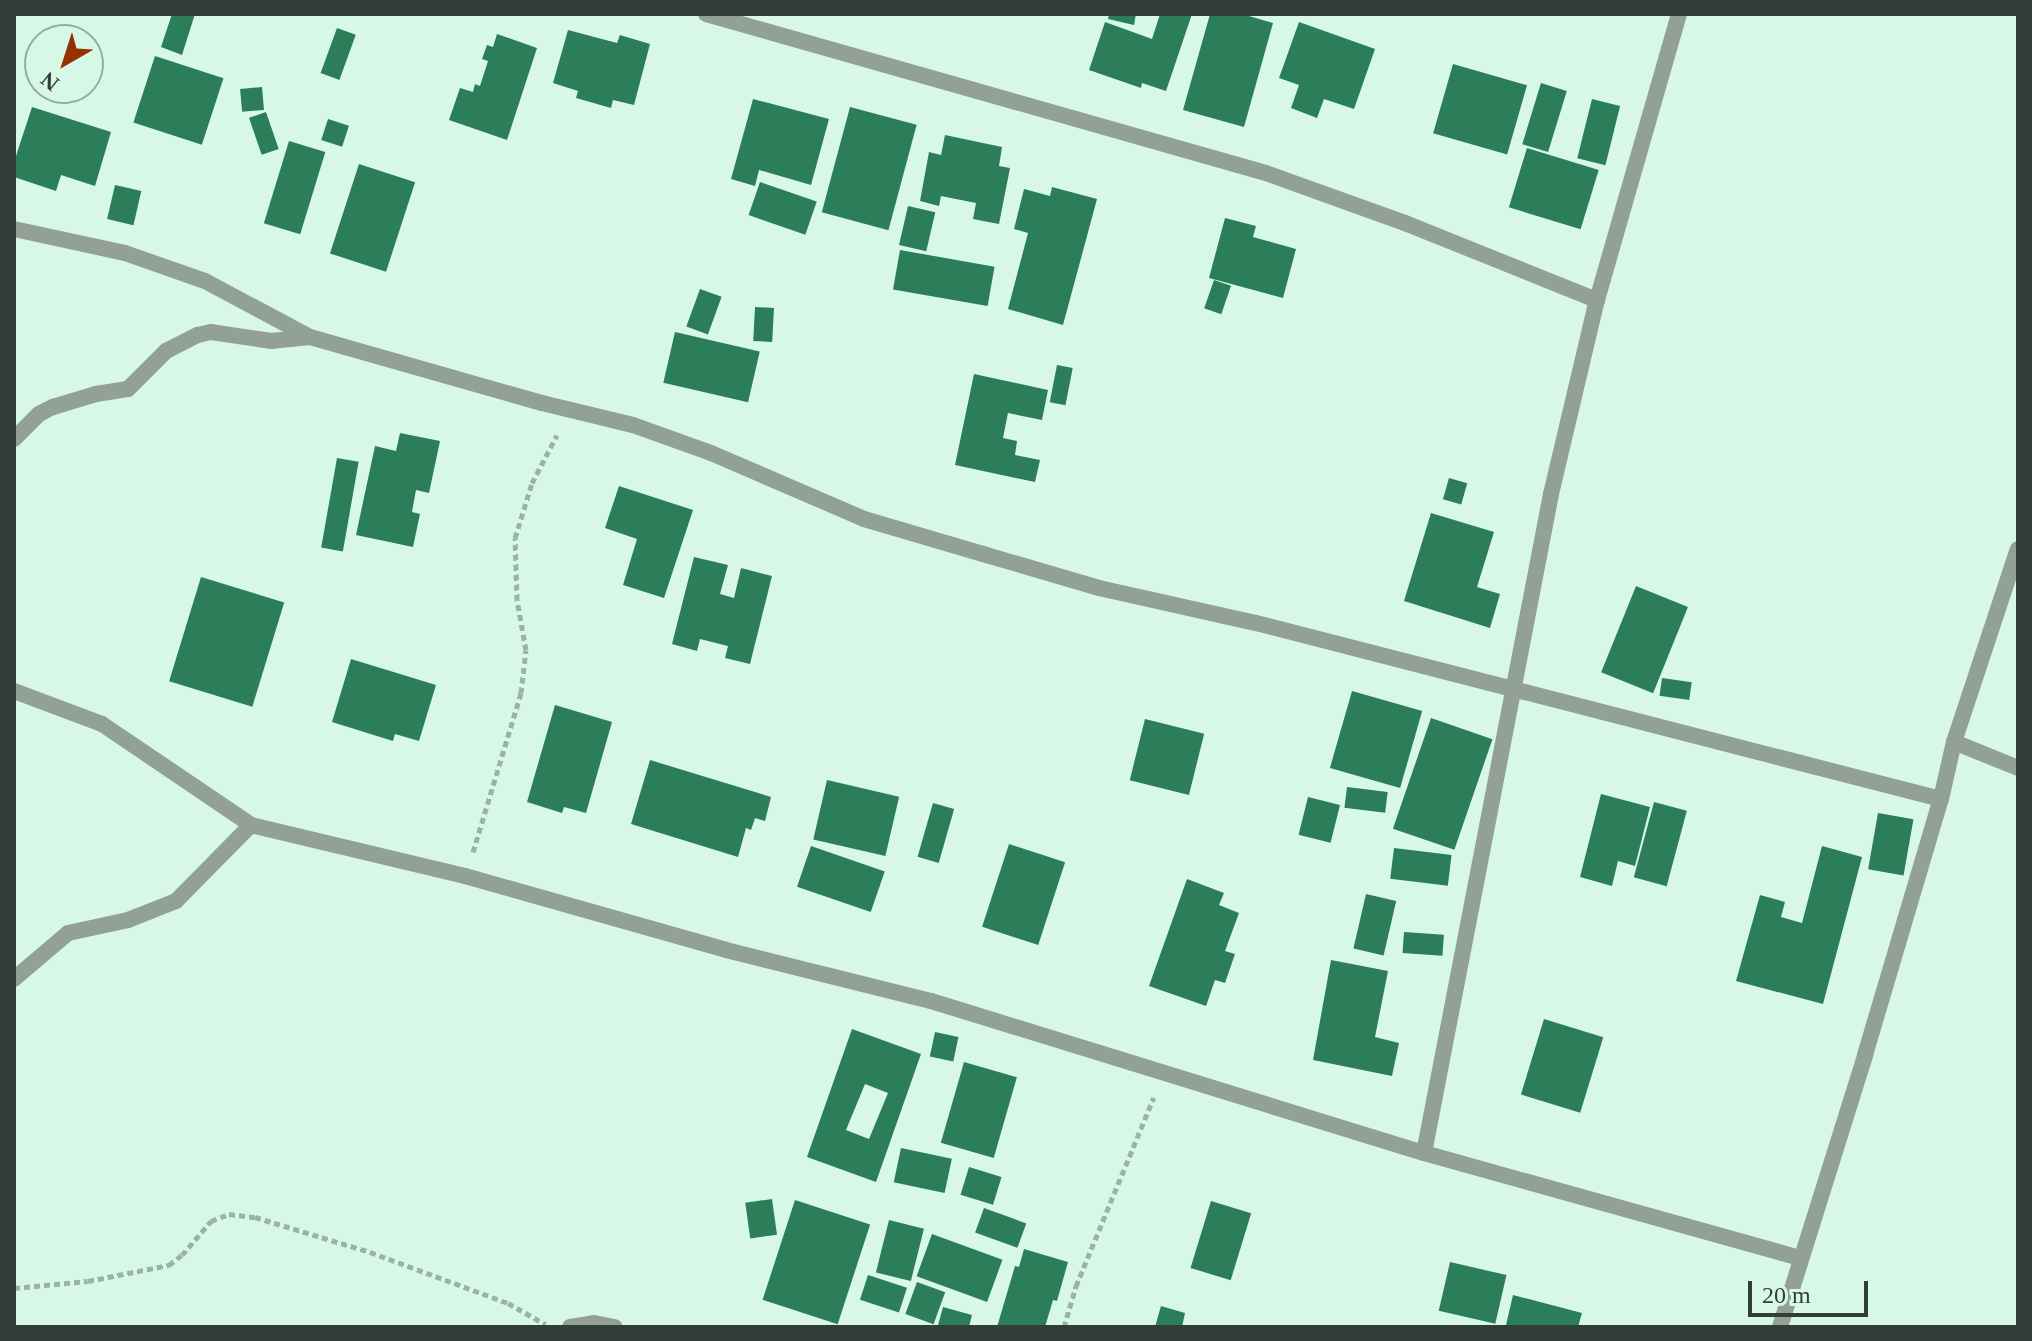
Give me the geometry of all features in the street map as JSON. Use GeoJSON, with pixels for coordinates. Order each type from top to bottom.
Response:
{"type":"FeatureCollection","features":[{"type":"Feature","properties":{"kind":"street"},"geometry":{"type":"LineString","coordinates":[[706,14],[1266,173],[1405,223],[1597,300]]}},
{"type":"Feature","properties":{"kind":"street"},"geometry":{"type":"LineString","coordinates":[[1424,1153],[1551,494],[1597,300],[1679,14]]}},
{"type":"Feature","properties":{"kind":"street"},"geometry":{"type":"LineString","coordinates":[[14,229],[125,253],[205,281],[310,337],[633,425],[711,453],[864,519],[1099,588],[1256,623],[1941,799]]}},
{"type":"Feature","properties":{"kind":"street"},"geometry":{"type":"LineString","coordinates":[[14,439],[39,414],[53,407],[96,394],[128,389],[166,351],[198,335],[211,332],[271,341],[310,337]]}},
{"type":"Feature","properties":{"kind":"street"},"geometry":{"type":"LineString","coordinates":[[1780,1327],[1941,799],[1954,742],[2018,549]]}},
{"type":"Feature","properties":{"kind":"street"},"geometry":{"type":"LineString","coordinates":[[14,691],[70,709],[102,724],[251,825],[465,876],[726,950],[931,1001],[1424,1153],[1800,1258]]}},
{"type":"Feature","properties":{"kind":"street"},"geometry":{"type":"LineString","coordinates":[[1954,742],[2018,768]]}},
{"type":"Feature","properties":{"kind":"street"},"geometry":{"type":"LineString","coordinates":[[14,979],[68,933],[128,920],[176,901],[251,825]]}},
{"type":"Feature","properties":{"kind":"street"},"geometry":{"type":"LineString","coordinates":[[570,1327],[594,1323],[615,1327]]}},
{"type":"Feature","properties":{"kind":"path"},"geometry":{"type":"LineString","coordinates":[[465,876],[521,693],[526,650],[515,571],[515,538],[522,508],[548,450],[572,410]]}},
{"type":"Feature","properties":{"kind":"path"},"geometry":{"type":"LineString","coordinates":[[1064,1327],[1076,1286],[1163,1074]]}},
{"type":"Feature","properties":{"kind":"path"},"geometry":{"type":"LineString","coordinates":[[14,1288],[75,1283],[169,1265],[182,1255],[211,1221],[229,1214],[255,1217],[370,1252],[508,1303],[549,1327]]}},
{"type":"Feature","properties":{"kind":"building"},"geometry":{"type":"Polygon","coordinates":[[[172,14],[195,14],[182,55],[161,47],[172,14]]]}},
{"type":"Feature","properties":{"kind":"building"},"geometry":{"type":"Polygon","coordinates":[[[1109,14],[1136,14],[1134,25],[1108,19],[1109,14]]]}},
{"type":"Feature","properties":{"kind":"building"},"geometry":{"type":"Polygon","coordinates":[[[1160,14],[1192,14],[1166,91],[1142,83],[1141,88],[1089,70],[1105,22],[1152,39],[1160,14]]]}},
{"type":"Feature","properties":{"kind":"building"},"geometry":{"type":"Polygon","coordinates":[[[1210,14],[1242,14],[1273,23],[1244,127],[1183,110],[1210,14]]]}},
{"type":"Feature","properties":{"kind":"building"},"geometry":{"type":"Polygon","coordinates":[[[1299,22],[1375,49],[1354,109],[1324,99],[1317,118],[1291,108],[1299,85],[1279,78],[1299,22]]]}},
{"type":"Feature","properties":{"kind":"building"},"geometry":{"type":"Polygon","coordinates":[[[337,28],[356,35],[339,80],[321,73],[337,28]]]}},
{"type":"Feature","properties":{"kind":"building"},"geometry":{"type":"Polygon","coordinates":[[[568,30],[617,43],[620,35],[650,44],[634,105],[613,100],[611,108],[576,98],[578,91],[553,83],[568,30]]]}},
{"type":"Feature","properties":{"kind":"building"},"geometry":{"type":"Polygon","coordinates":[[[497,34],[537,48],[507,140],[449,120],[460,88],[473,92],[475,84],[480,86],[488,61],[482,59],[487,45],[493,47],[497,34]]]}},
{"type":"Feature","properties":{"kind":"building"},"geometry":{"type":"Polygon","coordinates":[[[155,56],[223,78],[202,145],[133,123],[155,56]]]}},
{"type":"Feature","properties":{"kind":"building"},"geometry":{"type":"Polygon","coordinates":[[[1453,64],[1527,85],[1507,154],[1433,133],[1453,64]]]}},
{"type":"Feature","properties":{"kind":"building"},"geometry":{"type":"Polygon","coordinates":[[[1541,83],[1567,91],[1548,152],[1522,144],[1541,83]]]}},
{"type":"Feature","properties":{"kind":"building"},"geometry":{"type":"Polygon","coordinates":[[[262,87],[264,110],[242,112],[240,89],[262,87]]]}},
{"type":"Feature","properties":{"kind":"building"},"geometry":{"type":"Polygon","coordinates":[[[753,99],[829,119],[811,185],[759,170],[755,186],[731,179],[753,99]]]}},
{"type":"Feature","properties":{"kind":"building"},"geometry":{"type":"Polygon","coordinates":[[[1592,99],[1620,106],[1605,165],[1577,158],[1592,99]]]}},
{"type":"Feature","properties":{"kind":"building"},"geometry":{"type":"Polygon","coordinates":[[[32,107],[111,132],[95,186],[61,175],[56,191],[14,177],[14,162],[32,107]]]}},
{"type":"Feature","properties":{"kind":"building"},"geometry":{"type":"Polygon","coordinates":[[[850,107],[917,125],[888,230],[822,212],[850,107]]]}},
{"type":"Feature","properties":{"kind":"building"},"geometry":{"type":"Polygon","coordinates":[[[266,112],[279,149],[262,155],[249,118],[266,112]]]}},
{"type":"Feature","properties":{"kind":"building"},"geometry":{"type":"Polygon","coordinates":[[[328,119],[349,126],[342,147],[321,140],[328,119]]]}},
{"type":"Feature","properties":{"kind":"building"},"geometry":{"type":"Polygon","coordinates":[[[945,135],[1002,147],[999,166],[1010,168],[999,224],[973,219],[976,203],[941,196],[939,206],[920,201],[929,152],[941,155],[945,135]]]}},
{"type":"Feature","properties":{"kind":"building"},"geometry":{"type":"Polygon","coordinates":[[[289,141],[325,152],[300,234],[264,223],[289,141]]]}},
{"type":"Feature","properties":{"kind":"building"},"geometry":{"type":"Polygon","coordinates":[[[1527,148],[1599,170],[1581,229],[1509,207],[1527,148]]]}},
{"type":"Feature","properties":{"kind":"building"},"geometry":{"type":"Polygon","coordinates":[[[359,164],[415,182],[386,272],[330,253],[359,164]]]}},
{"type":"Feature","properties":{"kind":"building"},"geometry":{"type":"Polygon","coordinates":[[[760,182],[817,202],[805,235],[749,215],[760,182]]]}},
{"type":"Feature","properties":{"kind":"building"},"geometry":{"type":"Polygon","coordinates":[[[115,185],[141,191],[133,225],[107,219],[115,185]]]}},
{"type":"Feature","properties":{"kind":"building"},"geometry":{"type":"Polygon","coordinates":[[[1052,187],[1097,199],[1063,325],[1008,309],[1028,233],[1014,229],[1024,189],[1050,196],[1052,187]]]}},
{"type":"Feature","properties":{"kind":"building"},"geometry":{"type":"Polygon","coordinates":[[[908,206],[935,212],[926,251],[899,245],[908,206]]]}},
{"type":"Feature","properties":{"kind":"building"},"geometry":{"type":"Polygon","coordinates":[[[1225,218],[1256,226],[1253,237],[1296,249],[1283,298],[1209,278],[1225,218]]]}},
{"type":"Feature","properties":{"kind":"building"},"geometry":{"type":"Polygon","coordinates":[[[900,250],[995,267],[988,306],[893,289],[900,250]]]}},
{"type":"Feature","properties":{"kind":"building"},"geometry":{"type":"Polygon","coordinates":[[[1214,280],[1231,286],[1221,314],[1204,308],[1214,280]]]}},
{"type":"Feature","properties":{"kind":"building"},"geometry":{"type":"Polygon","coordinates":[[[700,289],[722,297],[708,334],[686,327],[700,289]]]}},
{"type":"Feature","properties":{"kind":"building"},"geometry":{"type":"Polygon","coordinates":[[[755,307],[774,308],[772,342],[753,341],[755,307]]]}},
{"type":"Feature","properties":{"kind":"building"},"geometry":{"type":"Polygon","coordinates":[[[675,332],[760,352],[748,402],[663,383],[675,332]]]}},
{"type":"Feature","properties":{"kind":"building"},"geometry":{"type":"Polygon","coordinates":[[[1057,365],[1073,368],[1065,405],[1050,402],[1057,365]]]}},
{"type":"Feature","properties":{"kind":"building"},"geometry":{"type":"Polygon","coordinates":[[[974,374],[1048,390],[1042,420],[1008,413],[1003,438],[1017,441],[1015,455],[1040,460],[1035,482],[955,465],[974,374]]]}},
{"type":"Feature","properties":{"kind":"building"},"geometry":{"type":"Polygon","coordinates":[[[400,433],[440,441],[429,493],[416,490],[412,512],[420,514],[413,547],[356,535],[375,446],[396,451],[400,433]]]}},
{"type":"Feature","properties":{"kind":"building"},"geometry":{"type":"Polygon","coordinates":[[[337,458],[359,462],[343,551],[321,548],[337,458]]]}},
{"type":"Feature","properties":{"kind":"building"},"geometry":{"type":"Polygon","coordinates":[[[1449,478],[1467,483],[1461,504],[1443,499],[1449,478]]]}},
{"type":"Feature","properties":{"kind":"building"},"geometry":{"type":"Polygon","coordinates":[[[619,486],[693,510],[664,598],[623,585],[637,539],[605,528],[619,486]]]}},
{"type":"Feature","properties":{"kind":"building"},"geometry":{"type":"Polygon","coordinates":[[[1431,513],[1494,532],[1477,587],[1500,594],[1490,628],[1404,601],[1431,513]]]}},
{"type":"Feature","properties":{"kind":"building"},"geometry":{"type":"Polygon","coordinates":[[[694,557],[728,565],[720,594],[734,598],[741,568],[772,576],[750,664],[725,658],[728,646],[700,639],[697,651],[672,644],[694,557]]]}},
{"type":"Feature","properties":{"kind":"building"},"geometry":{"type":"Polygon","coordinates":[[[201,577],[284,602],[252,707],[169,681],[201,577]]]}},
{"type":"Feature","properties":{"kind":"building"},"geometry":{"type":"Polygon","coordinates":[[[1636,586],[1688,607],[1653,693],[1601,672],[1636,586]]]}},
{"type":"Feature","properties":{"kind":"building"},"geometry":{"type":"Polygon","coordinates":[[[351,659],[436,685],[419,741],[395,734],[393,741],[332,722],[351,659]]]}},
{"type":"Feature","properties":{"kind":"building"},"geometry":{"type":"Polygon","coordinates":[[[1662,678],[1692,682],[1689,700],[1659,696],[1662,678]]]}},
{"type":"Feature","properties":{"kind":"building"},"geometry":{"type":"Polygon","coordinates":[[[1352,691],[1422,711],[1400,788],[1330,768],[1352,691]]]}},
{"type":"Feature","properties":{"kind":"building"},"geometry":{"type":"Polygon","coordinates":[[[555,705],[612,722],[586,813],[564,807],[562,813],[527,802],[555,705]]]}},
{"type":"Feature","properties":{"kind":"building"},"geometry":{"type":"Polygon","coordinates":[[[1431,718],[1492,739],[1454,850],[1393,829],[1431,718]]]}},
{"type":"Feature","properties":{"kind":"building"},"geometry":{"type":"Polygon","coordinates":[[[1145,719],[1204,734],[1189,795],[1130,780],[1145,719]]]}},
{"type":"Feature","properties":{"kind":"building"},"geometry":{"type":"Polygon","coordinates":[[[650,760],[771,797],[765,821],[755,818],[751,830],[746,828],[738,857],[631,824],[650,760]]]}},
{"type":"Feature","properties":{"kind":"building"},"geometry":{"type":"Polygon","coordinates":[[[827,780],[899,797],[885,856],[813,839],[827,780]]]}},
{"type":"Feature","properties":{"kind":"building"},"geometry":{"type":"Polygon","coordinates":[[[1347,787],[1388,792],[1385,813],[1344,808],[1347,787]]]}},
{"type":"Feature","properties":{"kind":"building"},"geometry":{"type":"Polygon","coordinates":[[[1601,794],[1650,807],[1635,866],[1618,861],[1612,886],[1580,877],[1601,794]]]}},
{"type":"Feature","properties":{"kind":"building"},"geometry":{"type":"Polygon","coordinates":[[[1308,797],[1340,805],[1331,843],[1299,835],[1308,797]]]}},
{"type":"Feature","properties":{"kind":"building"},"geometry":{"type":"Polygon","coordinates":[[[1654,802],[1687,811],[1667,886],[1634,877],[1654,802]]]}},
{"type":"Feature","properties":{"kind":"building"},"geometry":{"type":"Polygon","coordinates":[[[933,803],[954,809],[939,863],[918,857],[933,803]]]}},
{"type":"Feature","properties":{"kind":"building"},"geometry":{"type":"Polygon","coordinates":[[[1878,813],[1913,819],[1904,875],[1868,869],[1878,813]]]}},
{"type":"Feature","properties":{"kind":"building"},"geometry":{"type":"Polygon","coordinates":[[[1009,844],[1065,862],[1038,945],[982,927],[1009,844]]]}},
{"type":"Feature","properties":{"kind":"building"},"geometry":{"type":"Polygon","coordinates":[[[811,846],[885,871],[871,912],[797,887],[811,846]]]}},
{"type":"Feature","properties":{"kind":"building"},"geometry":{"type":"Polygon","coordinates":[[[1822,846],[1862,857],[1823,1004],[1736,981],[1760,895],[1785,902],[1781,917],[1802,923],[1822,846]]]}},
{"type":"Feature","properties":{"kind":"building"},"geometry":{"type":"Polygon","coordinates":[[[1394,848],[1452,855],[1448,886],[1390,879],[1394,848]]]}},
{"type":"Feature","properties":{"kind":"building"},"geometry":{"type":"Polygon","coordinates":[[[1187,879],[1224,893],[1219,905],[1239,913],[1225,951],[1235,954],[1225,983],[1215,980],[1206,1006],[1149,986],[1187,879]]]}},
{"type":"Feature","properties":{"kind":"building"},"geometry":{"type":"Polygon","coordinates":[[[1366,894],[1396,901],[1384,956],[1353,949],[1366,894]]]}},
{"type":"Feature","properties":{"kind":"building"},"geometry":{"type":"Polygon","coordinates":[[[1404,932],[1444,935],[1442,956],[1403,953],[1404,932]]]}},
{"type":"Feature","properties":{"kind":"building"},"geometry":{"type":"Polygon","coordinates":[[[1331,960],[1388,971],[1375,1037],[1399,1043],[1392,1076],[1313,1060],[1331,960]]]}},
{"type":"Feature","properties":{"kind":"building"},"geometry":{"type":"Polygon","coordinates":[[[1544,1019],[1603,1037],[1580,1113],[1521,1095],[1544,1019]]]}},
{"type":"Feature","properties":{"kind":"building"},"geometry":{"type":"Polygon","coordinates":[[[852,1029],[921,1054],[876,1182],[807,1157],[852,1029]],[[865,1084],[846,1130],[869,1139],[888,1093],[865,1084]]]}},
{"type":"Feature","properties":{"kind":"building"},"geometry":{"type":"Polygon","coordinates":[[[935,1032],[958,1037],[953,1061],[930,1056],[935,1032]]]}},
{"type":"Feature","properties":{"kind":"building"},"geometry":{"type":"Polygon","coordinates":[[[964,1062],[1017,1077],[994,1158],[941,1143],[964,1062]]]}},
{"type":"Feature","properties":{"kind":"building"},"geometry":{"type":"Polygon","coordinates":[[[901,1148],[952,1159],[945,1193],[894,1182],[901,1148]]]}},
{"type":"Feature","properties":{"kind":"building"},"geometry":{"type":"Polygon","coordinates":[[[969,1167],[1002,1177],[993,1205],[961,1195],[969,1167]]]}},
{"type":"Feature","properties":{"kind":"building"},"geometry":{"type":"Polygon","coordinates":[[[772,1199],[777,1235],[750,1238],[745,1203],[772,1199]]]}},
{"type":"Feature","properties":{"kind":"building"},"geometry":{"type":"Polygon","coordinates":[[[795,1200],[870,1224],[838,1324],[763,1300],[795,1200]]]}},
{"type":"Feature","properties":{"kind":"building"},"geometry":{"type":"Polygon","coordinates":[[[1211,1201],[1251,1213],[1231,1280],[1191,1268],[1211,1201]]]}},
{"type":"Feature","properties":{"kind":"building"},"geometry":{"type":"Polygon","coordinates":[[[984,1208],[1026,1223],[1017,1248],[975,1232],[984,1208]]]}},
{"type":"Feature","properties":{"kind":"building"},"geometry":{"type":"Polygon","coordinates":[[[889,1220],[924,1229],[911,1281],[876,1272],[889,1220]]]}},
{"type":"Feature","properties":{"kind":"building"},"geometry":{"type":"Polygon","coordinates":[[[932,1234],[1002,1260],[987,1302],[917,1276],[932,1234]]]}},
{"type":"Feature","properties":{"kind":"building"},"geometry":{"type":"Polygon","coordinates":[[[1024,1249],[1068,1262],[1057,1301],[1053,1300],[1045,1327],[997,1327],[1015,1266],[1019,1267],[1024,1249]]]}},
{"type":"Feature","properties":{"kind":"building"},"geometry":{"type":"Polygon","coordinates":[[[1450,1262],[1507,1275],[1495,1324],[1439,1311],[1450,1262]]]}},
{"type":"Feature","properties":{"kind":"building"},"geometry":{"type":"Polygon","coordinates":[[[868,1275],[907,1288],[899,1312],[860,1300],[868,1275]]]}},
{"type":"Feature","properties":{"kind":"building"},"geometry":{"type":"Polygon","coordinates":[[[917,1282],[945,1292],[934,1324],[905,1314],[917,1282]]]}},
{"type":"Feature","properties":{"kind":"building"},"geometry":{"type":"Polygon","coordinates":[[[1513,1295],[1582,1313],[1578,1327],[1506,1325],[1513,1295]]]}},
{"type":"Feature","properties":{"kind":"building"},"geometry":{"type":"Polygon","coordinates":[[[1161,1306],[1185,1313],[1182,1327],[1155,1327],[1161,1306]]]}},
{"type":"Feature","properties":{"kind":"building"},"geometry":{"type":"Polygon","coordinates":[[[943,1307],[972,1315],[969,1327],[938,1325],[943,1307]]]}}]}
